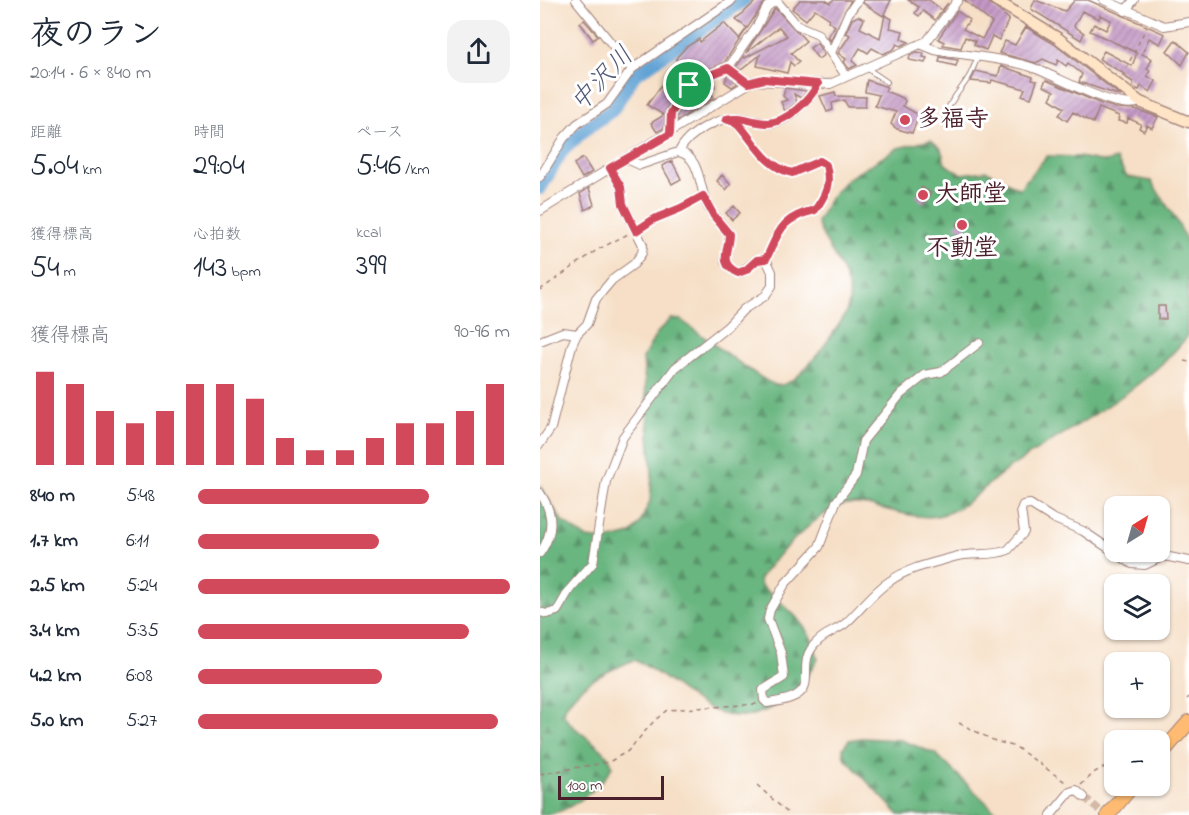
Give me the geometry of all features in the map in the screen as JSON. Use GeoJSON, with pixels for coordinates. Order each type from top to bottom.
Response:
{"type":"FeatureCollection","features":[{"type":"Feature","properties":{"kind":"highway"},"geometry":{"type":"LineString","coordinates":[[1170,744],[1189,722]]}},
{"type":"Feature","properties":{"kind":"highway"},"geometry":{"type":"LineString","coordinates":[[1108,815],[1124,796]]}},
{"type":"Feature","properties":{"kind":"main road"},"geometry":{"type":"LineString","coordinates":[[995,0],[1039,25],[1140,102],[1189,122]]}},
{"type":"Feature","properties":{"kind":"street"},"geometry":{"type":"LineString","coordinates":[[576,0],[632,69]]}},
{"type":"Feature","properties":{"kind":"street"},"geometry":{"type":"LineString","coordinates":[[540,177],[564,138],[577,124],[607,104],[632,69],[733,0]]}},
{"type":"Feature","properties":{"kind":"street"},"geometry":{"type":"LineString","coordinates":[[670,134],[671,113],[692,82],[728,68],[756,28],[767,7],[776,0],[797,25],[818,34],[846,76]]}},
{"type":"Feature","properties":{"kind":"street"},"geometry":{"type":"LineString","coordinates":[[831,53],[848,14],[858,0]]}},
{"type":"Feature","properties":{"kind":"street"},"geometry":{"type":"LineString","coordinates":[[540,211],[670,134],[748,83],[764,79],[830,84],[927,41],[958,0]]}},
{"type":"Feature","properties":{"kind":"street"},"geometry":{"type":"LineString","coordinates":[[1104,0],[1164,26],[1189,22]]}},
{"type":"Feature","properties":{"kind":"street"},"geometry":{"type":"LineString","coordinates":[[1125,11],[1134,0]]}},
{"type":"Feature","properties":{"kind":"street"},"geometry":{"type":"LineString","coordinates":[[920,44],[935,50],[1030,67],[1101,97],[1134,104],[1140,102]]}},
{"type":"Feature","properties":{"kind":"street"},"geometry":{"type":"LineString","coordinates":[[728,68],[748,83]]}},
{"type":"Feature","properties":{"kind":"street"},"geometry":{"type":"LineString","coordinates":[[627,159],[635,164],[646,164],[679,152],[700,130],[726,119],[742,118],[761,123],[776,122],[808,99],[818,84]]}},
{"type":"Feature","properties":{"kind":"street"},"geometry":{"type":"LineString","coordinates":[[540,612],[547,614],[557,611],[570,590],[592,565],[606,481],[623,438],[675,368],[771,290],[773,277],[766,259],[757,260],[740,273],[727,265],[724,259],[729,234],[714,216],[703,196],[698,168],[688,156],[679,152]]}},
{"type":"Feature","properties":{"kind":"street"},"geometry":{"type":"LineString","coordinates":[[540,444],[551,428],[577,334],[586,324],[596,299],[612,280],[638,260],[644,245],[623,204],[621,187],[610,168]]}},
{"type":"Feature","properties":{"kind":"street"},"geometry":{"type":"LineString","coordinates":[[540,340],[563,332],[577,334]]}},
{"type":"Feature","properties":{"kind":"street"},"geometry":{"type":"LineString","coordinates":[[979,343],[940,372],[925,375],[901,394],[863,441],[856,475],[836,502],[819,547],[785,584],[770,610],[768,620],[781,653],[784,676],[763,690],[762,695],[767,703],[785,701],[799,695],[807,681],[808,654],[817,641],[846,624],[890,580],[905,572],[954,556],[1008,550],[1024,532],[1021,510],[1023,505],[1030,504],[1052,518],[1083,531],[1132,564],[1145,565],[1164,556],[1189,561]]}},
{"type":"Feature","properties":{"kind":"street"},"geometry":{"type":"LineString","coordinates":[[540,493],[546,501],[551,518],[550,530],[540,553]]}},
{"type":"Feature","properties":{"kind":"street"},"geometry":{"type":"LineString","coordinates":[[1051,815],[1070,792],[1076,790],[1084,797]]}},
{"type":"Feature","properties":{"kind":"lane"},"geometry":{"type":"LineString","coordinates":[[945,125],[945,115],[950,102],[970,75],[978,57]]}},
{"type":"Feature","properties":{"kind":"lane"},"geometry":{"type":"LineString","coordinates":[[867,69],[887,82]]}},
{"type":"Feature","properties":{"kind":"path"},"geometry":{"type":"LineString","coordinates":[[1116,83],[1130,64],[1149,21]]}},
{"type":"Feature","properties":{"kind":"path"},"geometry":{"type":"LineString","coordinates":[[726,119],[738,123],[758,152],[780,169],[792,173],[820,161],[827,170],[828,186],[824,198],[815,210],[792,216],[774,240],[766,259]]}},
{"type":"Feature","properties":{"kind":"path"},"geometry":{"type":"LineString","coordinates":[[540,290],[590,254],[636,231],[654,219],[703,196]]}},
{"type":"Feature","properties":{"kind":"path"},"geometry":{"type":"LineString","coordinates":[[1184,361],[1189,362]]}},
{"type":"Feature","properties":{"kind":"path"},"geometry":{"type":"LineString","coordinates":[[540,774],[609,762],[628,751],[654,721],[668,710],[691,711],[767,703]]}},
{"type":"Feature","properties":{"kind":"path"},"geometry":{"type":"LineString","coordinates":[[959,723],[995,741],[1016,747],[1076,790],[1095,772],[1104,767]]}},
{"type":"Feature","properties":{"kind":"path"},"geometry":{"type":"LineString","coordinates":[[757,784],[790,815]]}},
{"type":"Feature","properties":{"kind":"green space"},"geometry":{"type":"Polygon","coordinates":[[[931,140],[941,149],[945,164],[961,174],[987,171],[1019,189],[1047,156],[1079,157],[1105,162],[1116,159],[1127,177],[1151,181],[1177,221],[1189,246],[1187,337],[1168,358],[1126,393],[1008,469],[958,508],[937,516],[925,517],[860,504],[847,504],[825,514],[798,535],[759,580],[761,586],[788,609],[804,627],[815,647],[818,659],[799,685],[774,706],[753,715],[734,716],[717,712],[700,704],[651,669],[634,660],[592,680],[575,694],[563,713],[574,727],[605,753],[612,767],[599,784],[581,800],[560,811],[540,815],[540,486],[562,521],[586,538],[607,540],[631,534],[639,525],[650,501],[652,474],[643,358],[657,333],[671,319],[681,320],[769,382],[783,385],[789,382],[815,358],[837,328],[848,307],[849,293],[844,274],[817,222],[831,197],[847,179],[898,148],[931,140]]]}},
{"type":"Feature","properties":{"kind":"green space"},"geometry":{"type":"Polygon","coordinates":[[[861,738],[901,740],[936,754],[999,815],[899,815],[844,757],[843,748],[849,740],[861,738]]]}},
{"type":"Feature","properties":{"kind":"building"},"geometry":{"type":"Polygon","coordinates":[[[757,0],[766,0],[724,63],[687,77],[676,59],[686,47],[699,39],[700,42],[724,23],[739,39],[747,28],[736,20],[757,0]]]}},
{"type":"Feature","properties":{"kind":"building"},"geometry":{"type":"Polygon","coordinates":[[[800,0],[825,0],[830,3],[833,0],[851,0],[830,41],[827,37],[835,26],[828,21],[830,19],[815,9],[806,20],[792,9],[800,0]]]}},
{"type":"Feature","properties":{"kind":"building"},"geometry":{"type":"Polygon","coordinates":[[[864,0],[891,0],[883,16],[863,3],[864,0]]]}},
{"type":"Feature","properties":{"kind":"building"},"geometry":{"type":"Polygon","coordinates":[[[908,0],[929,0],[942,10],[948,3],[935,20],[923,11],[919,16],[915,13],[919,7],[908,0]]]}},
{"type":"Feature","properties":{"kind":"building"},"geometry":{"type":"Polygon","coordinates":[[[964,0],[985,0],[1009,19],[999,40],[992,36],[986,50],[974,45],[975,41],[965,37],[961,48],[943,45],[944,42],[938,39],[957,11],[970,20],[963,29],[982,39],[992,23],[964,0]]]}},
{"type":"Feature","properties":{"kind":"building"},"geometry":{"type":"Polygon","coordinates":[[[1035,0],[1065,11],[1075,0],[1088,0],[1165,34],[1160,44],[1149,38],[1142,54],[1152,59],[1147,69],[1150,71],[1147,76],[1156,81],[1150,92],[1141,86],[1139,90],[1133,87],[1133,82],[1125,77],[1126,75],[1099,59],[1104,51],[1132,66],[1137,53],[1090,31],[1094,24],[1106,30],[1111,20],[1100,15],[1099,19],[1082,11],[1074,26],[1084,33],[1081,40],[1031,9],[1035,0]]]}},
{"type":"Feature","properties":{"kind":"building"},"geometry":{"type":"Polygon","coordinates":[[[775,8],[806,41],[791,53],[799,62],[794,66],[790,62],[787,73],[757,66],[760,55],[741,70],[736,67],[744,56],[745,58],[787,36],[779,27],[746,53],[775,8]]]}},
{"type":"Feature","properties":{"kind":"building"},"geometry":{"type":"Polygon","coordinates":[[[885,15],[892,19],[890,28],[903,31],[901,39],[909,42],[901,46],[897,44],[894,49],[883,54],[872,48],[868,53],[860,48],[852,61],[857,65],[849,69],[844,62],[846,59],[838,53],[850,35],[846,33],[852,19],[858,16],[864,19],[860,28],[880,38],[885,15]]]}},
{"type":"Feature","properties":{"kind":"building"},"geometry":{"type":"Polygon","coordinates":[[[584,20],[598,36],[593,40],[580,23],[584,20]]]}},
{"type":"Feature","properties":{"kind":"building"},"geometry":{"type":"Polygon","coordinates":[[[1026,27],[1054,44],[1121,96],[1079,82],[1082,74],[1068,63],[1066,66],[1058,60],[1056,65],[1043,59],[1036,63],[999,53],[1005,41],[1015,45],[1026,27]]]}},
{"type":"Feature","properties":{"kind":"building"},"geometry":{"type":"Polygon","coordinates":[[[1175,40],[1189,52],[1182,65],[1167,51],[1175,40]]]}},
{"type":"Feature","properties":{"kind":"building"},"geometry":{"type":"Polygon","coordinates":[[[817,43],[824,55],[818,59],[810,48],[817,43]]]}},
{"type":"Feature","properties":{"kind":"building"},"geometry":{"type":"Polygon","coordinates":[[[917,52],[924,53],[923,57],[927,58],[925,63],[909,60],[910,55],[917,52]]]}},
{"type":"Feature","properties":{"kind":"building"},"geometry":{"type":"Polygon","coordinates":[[[940,57],[958,60],[956,66],[939,62],[940,57]]]}},
{"type":"Feature","properties":{"kind":"building"},"geometry":{"type":"Polygon","coordinates":[[[1001,66],[1033,77],[1032,80],[1037,81],[1031,98],[1022,95],[1025,89],[992,80],[991,83],[971,81],[976,71],[998,76],[1001,66]]]}},
{"type":"Feature","properties":{"kind":"building"},"geometry":{"type":"Polygon","coordinates":[[[727,75],[738,83],[732,87],[725,82],[727,75]]]}},
{"type":"Feature","properties":{"kind":"building"},"geometry":{"type":"Polygon","coordinates":[[[673,78],[683,83],[666,110],[664,128],[657,132],[651,123],[664,115],[647,105],[663,83],[666,81],[671,83],[673,78]]]}},
{"type":"Feature","properties":{"kind":"building"},"geometry":{"type":"Polygon","coordinates":[[[867,80],[887,87],[885,91],[903,98],[905,101],[903,106],[919,115],[912,133],[897,129],[891,124],[896,112],[875,106],[879,95],[865,92],[867,80]]]}},
{"type":"Feature","properties":{"kind":"building"},"geometry":{"type":"Polygon","coordinates":[[[1046,80],[1099,103],[1116,108],[1135,109],[1158,117],[1152,128],[1147,125],[1144,131],[1139,128],[1141,124],[1128,118],[1127,123],[1118,121],[1119,116],[1099,108],[1093,123],[1073,112],[1067,121],[1059,115],[1064,108],[1050,99],[1054,91],[1043,86],[1046,80]]]}},
{"type":"Feature","properties":{"kind":"building"},"geometry":{"type":"Polygon","coordinates":[[[713,81],[715,87],[709,89],[714,98],[702,105],[700,102],[706,98],[694,89],[713,81]]]}},
{"type":"Feature","properties":{"kind":"building"},"geometry":{"type":"Polygon","coordinates":[[[785,88],[807,91],[801,98],[794,94],[797,102],[785,111],[781,102],[787,100],[783,96],[785,88]]]}},
{"type":"Feature","properties":{"kind":"building"},"geometry":{"type":"Polygon","coordinates":[[[835,92],[836,96],[866,97],[865,107],[848,107],[844,100],[832,103],[833,110],[827,112],[820,96],[835,92]]]}},
{"type":"Feature","properties":{"kind":"building"},"geometry":{"type":"Polygon","coordinates":[[[685,102],[695,109],[677,121],[677,115],[685,102]]]}},
{"type":"Feature","properties":{"kind":"building"},"geometry":{"type":"Polygon","coordinates":[[[583,158],[592,172],[582,178],[574,164],[583,158]]]}},
{"type":"Feature","properties":{"kind":"building"},"geometry":{"type":"Polygon","coordinates":[[[672,161],[681,179],[672,184],[662,166],[672,161]]]}},
{"type":"Feature","properties":{"kind":"building"},"geometry":{"type":"Polygon","coordinates":[[[722,175],[731,184],[726,190],[717,181],[722,175]]]}},
{"type":"Feature","properties":{"kind":"building","name":"大師堂"},"geometry":{"type":"Polygon","coordinates":[[[922,187],[931,193],[924,203],[916,197],[922,187]]]}},
{"type":"Feature","properties":{"kind":"building"},"geometry":{"type":"Polygon","coordinates":[[[589,188],[594,205],[585,210],[580,194],[589,188]]]}},
{"type":"Feature","properties":{"kind":"building"},"geometry":{"type":"Polygon","coordinates":[[[734,206],[740,213],[732,220],[726,213],[734,206]]]}},
{"type":"Feature","properties":{"kind":"building","name":"不動堂"},"geometry":{"type":"Polygon","coordinates":[[[961,219],[968,226],[963,231],[956,225],[961,219]]]}},
{"type":"Feature","properties":{"kind":"building"},"geometry":{"type":"Polygon","coordinates":[[[1158,306],[1165,306],[1166,319],[1158,319],[1158,306]]]}},
{"type":"Feature","properties":{"kind":"waterway","name":"中沢川"},"geometry":{"type":"LineString","coordinates":[[540,188],[561,152],[584,130],[612,110],[634,75],[744,0]]}},
{"type":"Feature","properties":{"kind":"tunnel"},"geometry":{"type":"LineString","coordinates":[[1084,797],[1105,815]]}},
{"type":"Feature","properties":{"kind":"place","name":"多福寺"},"geometry":{"type":"Point","coordinates":[905,120]}},
{"type":"Feature","properties":{"kind":"place","name":"大師堂"},"geometry":{"type":"Point","coordinates":[923,195]}},
{"type":"Feature","properties":{"kind":"place","name":"不動堂"},"geometry":{"type":"Point","coordinates":[962,225]}},
{"type":"Feature","properties":{"kind":"route"},"geometry":{"type":"LineString","coordinates":[[728,68],[748,83],[764,79],[818,84],[808,99],[776,122],[761,123],[735,117],[726,119],[738,123],[758,152],[780,169],[792,173],[820,161],[826,165],[829,177],[824,198],[815,210],[792,216],[774,240],[766,259],[760,258],[740,273],[732,270],[725,262],[729,234],[714,216],[703,196],[654,219],[636,231],[623,204],[619,182],[610,168],[670,134],[671,113],[689,85],[694,79],[728,68]]}}]}
